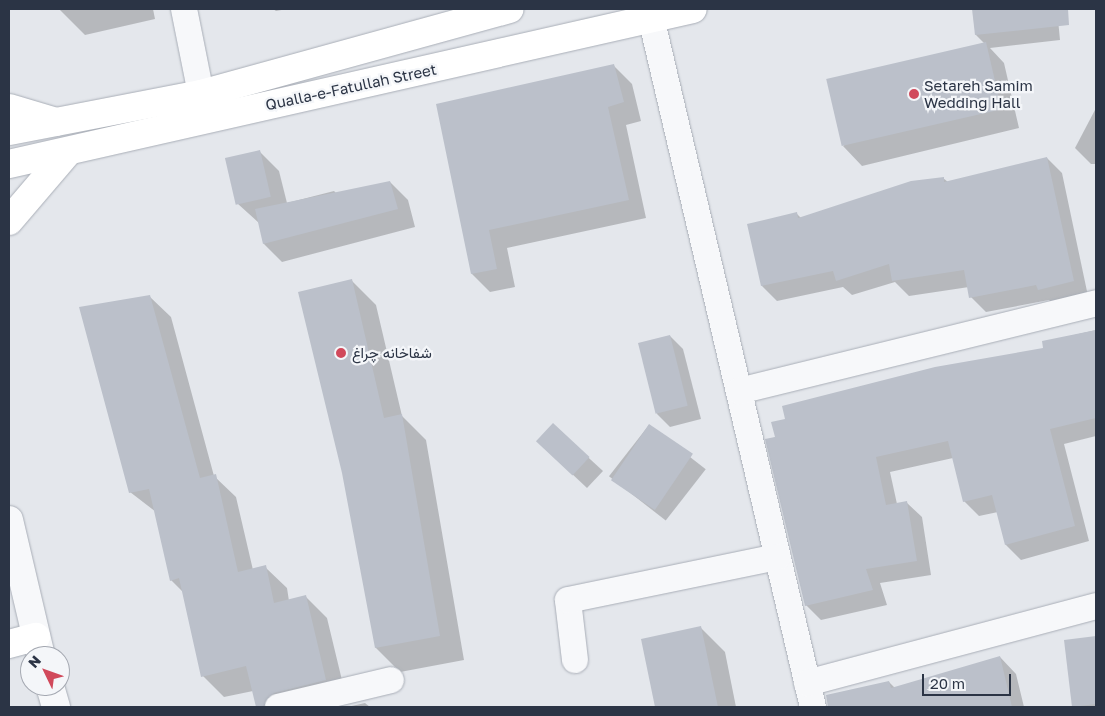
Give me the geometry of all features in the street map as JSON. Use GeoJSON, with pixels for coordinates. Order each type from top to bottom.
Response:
{"type":"FeatureCollection","features":[{"type":"Feature","properties":{"kind":"main road","name":"Qualla-e-Fatullah Street"},"geometry":{"type":"LineString","coordinates":[[9,131],[201,94],[510,9]]}},
{"type":"Feature","properties":{"kind":"main road","name":"Qualla-e-Fatullah Street"},"geometry":{"type":"LineString","coordinates":[[9,164],[67,153],[205,118],[651,15],[693,9]]}},
{"type":"Feature","properties":{"kind":"main road"},"geometry":{"type":"LineString","coordinates":[[9,108],[56,122]]}},
{"type":"Feature","properties":{"kind":"main road"},"geometry":{"type":"LineString","coordinates":[[9,221],[67,153]]}},
{"type":"Feature","properties":{"kind":"main road"},"geometry":{"type":"LineString","coordinates":[[9,644],[29,646]]}},
{"type":"Feature","properties":{"kind":"street"},"geometry":{"type":"LineString","coordinates":[[184,9],[201,94]]}},
{"type":"Feature","properties":{"kind":"street"},"geometry":{"type":"LineString","coordinates":[[651,15],[810,695],[1096,606]]}},
{"type":"Feature","properties":{"kind":"street"},"geometry":{"type":"LineString","coordinates":[[739,391],[1096,303]]}},
{"type":"Feature","properties":{"kind":"street"},"geometry":{"type":"LineString","coordinates":[[9,520],[39,646]]}},
{"type":"Feature","properties":{"kind":"street"},"geometry":{"type":"LineString","coordinates":[[575,660],[568,600],[778,557]]}},
{"type":"Feature","properties":{"kind":"street"},"geometry":{"type":"LineString","coordinates":[[278,707],[391,680]]}},
{"type":"Feature","properties":{"kind":"building"},"geometry":{"type":"Polygon","coordinates":[[[972,9],[1068,9],[1069,25],[975,35],[972,9]]]}},
{"type":"Feature","properties":{"kind":"building","name":"Setareh Samim Wedding Hall"},"geometry":{"type":"Polygon","coordinates":[[[986,42],[1002,109],[842,146],[826,79],[986,42]]]}},
{"type":"Feature","properties":{"kind":"building"},"geometry":{"type":"Polygon","coordinates":[[[614,64],[624,102],[608,107],[629,200],[489,230],[497,269],[471,274],[436,104],[614,64]]]}},
{"type":"Feature","properties":{"kind":"building"},"geometry":{"type":"Polygon","coordinates":[[[260,150],[271,197],[236,205],[225,158],[260,150]]]}},
{"type":"Feature","properties":{"kind":"building"},"geometry":{"type":"Polygon","coordinates":[[[1047,157],[1074,281],[1038,290],[1036,285],[969,298],[964,270],[892,281],[889,264],[836,281],[833,271],[761,286],[747,224],[797,212],[798,218],[911,181],[944,177],[944,182],[1047,157]]]}},
{"type":"Feature","properties":{"kind":"building"},"geometry":{"type":"Polygon","coordinates":[[[390,181],[398,209],[263,244],[255,209],[390,181]]]}},
{"type":"Feature","properties":{"kind":"building"},"geometry":{"type":"Polygon","coordinates":[[[352,279],[384,418],[402,414],[440,636],[375,648],[342,473],[298,292],[352,279]]]}},
{"type":"Feature","properties":{"kind":"building"},"geometry":{"type":"Polygon","coordinates":[[[150,295],[200,478],[216,474],[238,572],[266,565],[274,603],[306,595],[326,680],[274,693],[263,707],[256,707],[246,666],[201,677],[179,578],[170,581],[149,489],[129,493],[79,307],[150,295]]]}},
{"type":"Feature","properties":{"kind":"building"},"geometry":{"type":"Polygon","coordinates":[[[1096,330],[1096,418],[1050,429],[1075,526],[1005,545],[992,495],[963,502],[948,441],[876,457],[886,505],[907,501],[917,561],[866,569],[873,590],[805,606],[765,439],[775,437],[771,422],[785,419],[782,406],[935,367],[1043,348],[1042,341],[1096,330]]]}},
{"type":"Feature","properties":{"kind":"building"},"geometry":{"type":"Polygon","coordinates":[[[670,335],[688,406],[656,414],[638,343],[670,335]]]}},
{"type":"Feature","properties":{"kind":"building"},"geometry":{"type":"Polygon","coordinates":[[[553,423],[590,457],[573,475],[536,441],[553,423]]]}},
{"type":"Feature","properties":{"kind":"building"},"geometry":{"type":"Polygon","coordinates":[[[649,424],[693,454],[655,510],[611,480],[649,424]]]}},
{"type":"Feature","properties":{"kind":"building"},"geometry":{"type":"Polygon","coordinates":[[[701,626],[718,707],[655,707],[641,639],[701,626]]]}},
{"type":"Feature","properties":{"kind":"building"},"geometry":{"type":"Polygon","coordinates":[[[1096,636],[1096,704],[1072,707],[1064,640],[1096,636]]]}},
{"type":"Feature","properties":{"kind":"building"},"geometry":{"type":"Polygon","coordinates":[[[1000,656],[1012,707],[828,707],[826,695],[889,681],[891,688],[1000,656]]]}},
{"type":"Feature","properties":{"kind":"place","name":"Setareh Samim Wedding Hall"},"geometry":{"type":"Point","coordinates":[914,94]}},
{"type":"Feature","properties":{"kind":"place","name":"شفاخانه چراغ"},"geometry":{"type":"Point","coordinates":[341,353]}}]}
